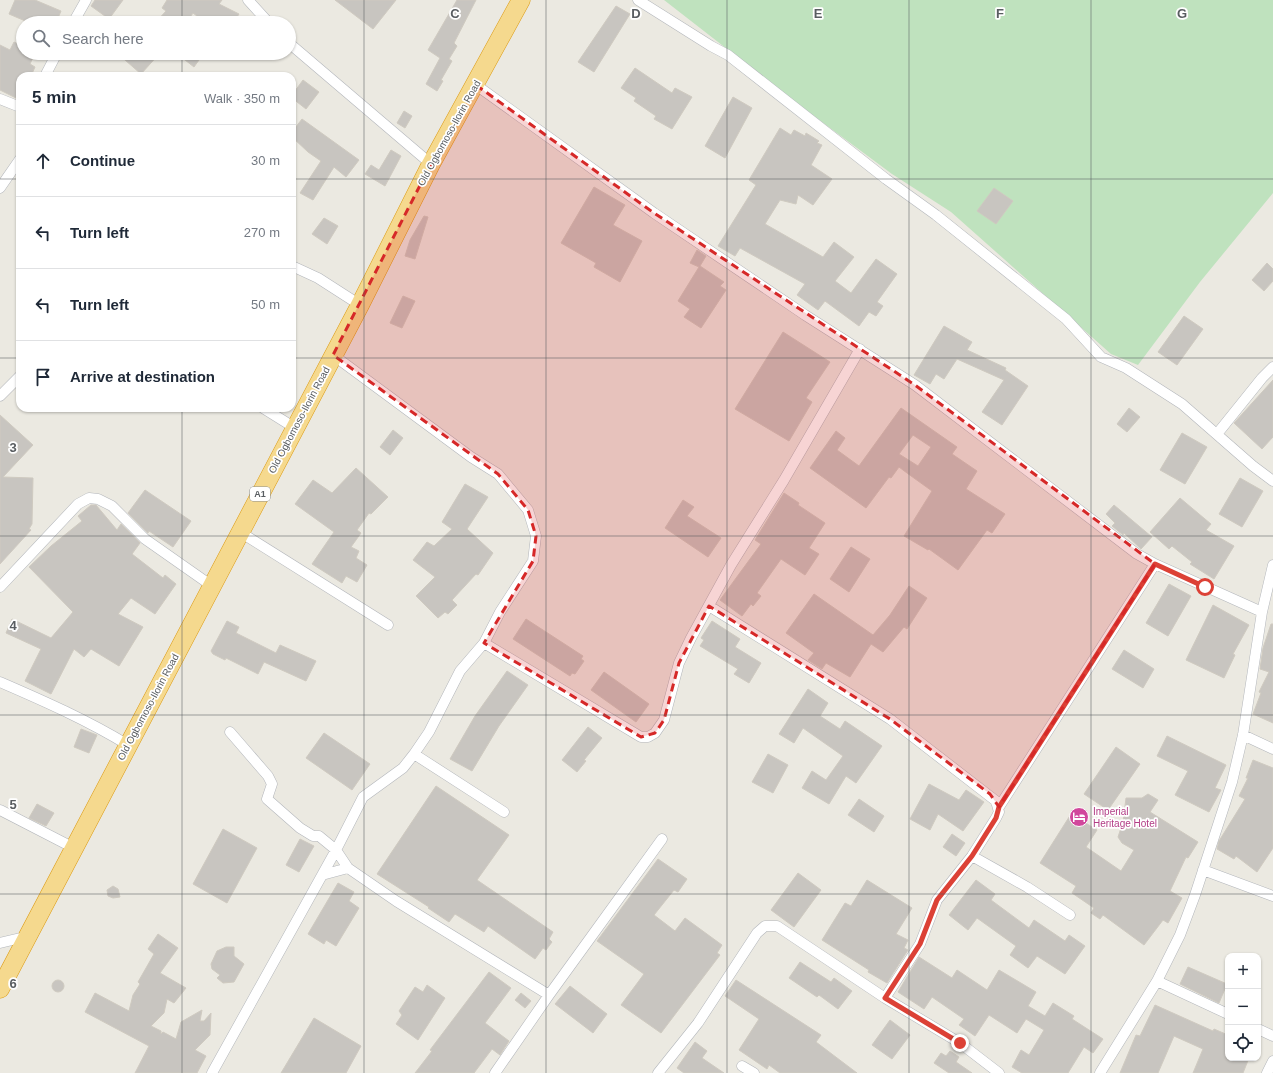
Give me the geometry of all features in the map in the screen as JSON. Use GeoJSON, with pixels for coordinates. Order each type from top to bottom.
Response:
{"type":"FeatureCollection","features":[{"type":"Feature","properties":{"kind":"highway","name":"Old Ogbomoso-Ilorin Road"},"geometry":{"type":"LineString","coordinates":[[0,989],[360,305],[431,164],[476,85],[521,0]]}},
{"type":"Feature","properties":{"kind":"street"},"geometry":{"type":"LineString","coordinates":[[248,0],[263,16]]}},
{"type":"Feature","properties":{"kind":"street"},"geometry":{"type":"LineString","coordinates":[[638,0],[728,55],[886,179],[936,215],[1066,319],[1101,357],[1126,368],[1182,404],[1253,466],[1273,481]]}},
{"type":"Feature","properties":{"kind":"street"},"geometry":{"type":"LineString","coordinates":[[76,16],[84,1]]}},
{"type":"Feature","properties":{"kind":"street"},"geometry":{"type":"LineString","coordinates":[[296,49],[431,164]]}},
{"type":"Feature","properties":{"kind":"street"},"geometry":{"type":"LineString","coordinates":[[47,72],[53,60]]}},
{"type":"Feature","properties":{"kind":"street"},"geometry":{"type":"LineString","coordinates":[[476,85],[654,213],[804,315],[915,385],[1137,554],[1155,564],[1262,612]]}},
{"type":"Feature","properties":{"kind":"street"},"geometry":{"type":"LineString","coordinates":[[0,99],[16,105]]}},
{"type":"Feature","properties":{"kind":"street"},"geometry":{"type":"LineString","coordinates":[[0,188],[16,166]]}},
{"type":"Feature","properties":{"kind":"street"},"geometry":{"type":"LineString","coordinates":[[296,268],[318,278],[360,305]]}},
{"type":"Feature","properties":{"kind":"street"},"geometry":{"type":"LineString","coordinates":[[484,643],[642,737],[648,737],[655,733],[664,720],[679,662],[730,565],[784,480],[860,350]]}},
{"type":"Feature","properties":{"kind":"street"},"geometry":{"type":"LineString","coordinates":[[212,1073],[336,850],[363,797],[403,768],[414,754],[429,732],[460,671],[484,643],[500,612],[533,561],[536,536],[528,510],[498,474],[470,456],[333,355]]}},
{"type":"Feature","properties":{"kind":"street"},"geometry":{"type":"LineString","coordinates":[[1217,434],[1262,378],[1273,367]]}},
{"type":"Feature","properties":{"kind":"street"},"geometry":{"type":"LineString","coordinates":[[0,396],[16,380]]}},
{"type":"Feature","properties":{"kind":"street"},"geometry":{"type":"LineString","coordinates":[[269,412],[295,428]]}},
{"type":"Feature","properties":{"kind":"street"},"geometry":{"type":"LineString","coordinates":[[0,587],[78,504],[90,498],[98,499],[112,506],[145,539],[212,586]]}},
{"type":"Feature","properties":{"kind":"street"},"geometry":{"type":"LineString","coordinates":[[240,532],[388,625]]}},
{"type":"Feature","properties":{"kind":"street"},"geometry":{"type":"LineString","coordinates":[[885,998],[920,944],[937,900],[972,856],[996,818],[999,807],[1155,564]]}},
{"type":"Feature","properties":{"kind":"street"},"geometry":{"type":"LineString","coordinates":[[1100,1073],[1157,981],[1180,935],[1203,870],[1232,782],[1243,735],[1262,612],[1273,565]]}},
{"type":"Feature","properties":{"kind":"street"},"geometry":{"type":"LineString","coordinates":[[709,606],[890,719],[990,794],[999,807]]}},
{"type":"Feature","properties":{"kind":"street"},"geometry":{"type":"LineString","coordinates":[[0,682],[61,708],[128,745]]}},
{"type":"Feature","properties":{"kind":"street"},"geometry":{"type":"LineString","coordinates":[[230,732],[268,776],[272,784],[267,799],[300,828],[313,836],[319,836],[336,850],[348,868],[396,901],[549,994]]}},
{"type":"Feature","properties":{"kind":"street"},"geometry":{"type":"LineString","coordinates":[[1243,735],[1273,748]]}},
{"type":"Feature","properties":{"kind":"street"},"geometry":{"type":"LineString","coordinates":[[414,754],[504,812]]}},
{"type":"Feature","properties":{"kind":"street"},"geometry":{"type":"LineString","coordinates":[[0,810],[74,848]]}},
{"type":"Feature","properties":{"kind":"street"},"geometry":{"type":"LineString","coordinates":[[495,1073],[549,994],[662,838]]}},
{"type":"Feature","properties":{"kind":"street"},"geometry":{"type":"LineString","coordinates":[[972,856],[1027,887],[1070,915]]}},
{"type":"Feature","properties":{"kind":"street"},"geometry":{"type":"LineString","coordinates":[[322,875],[348,868]]}},
{"type":"Feature","properties":{"kind":"street"},"geometry":{"type":"LineString","coordinates":[[1203,870],[1273,896]]}},
{"type":"Feature","properties":{"kind":"street"},"geometry":{"type":"LineString","coordinates":[[658,1073],[698,1023],[757,933],[765,926],[777,926],[885,998],[960,1043],[999,1073]]}},
{"type":"Feature","properties":{"kind":"street"},"geometry":{"type":"LineString","coordinates":[[0,943],[29,936]]}},
{"type":"Feature","properties":{"kind":"street"},"geometry":{"type":"LineString","coordinates":[[1157,981],[1225,1013]]}},
{"type":"Feature","properties":{"kind":"street"},"geometry":{"type":"LineString","coordinates":[[1261,1030],[1273,1036]]}},
{"type":"Feature","properties":{"kind":"street"},"geometry":{"type":"LineString","coordinates":[[1267,1073],[1273,1061]]}},
{"type":"Feature","properties":{"kind":"street"},"geometry":{"type":"LineString","coordinates":[[742,1066],[754,1073]]}},
{"type":"Feature","properties":{"kind":"highlighted area"},"geometry":{"type":"Polygon","coordinates":[[[476,85],[654,213],[915,385],[1155,564],[999,807],[990,794],[890,719],[709,606],[679,663],[664,720],[655,733],[641,737],[484,643],[533,561],[536,536],[528,510],[498,474],[333,355],[431,164],[476,85]]]}},
{"type":"Feature","properties":{"kind":"green space"},"geometry":{"type":"Polygon","coordinates":[[[664,0],[1273,0],[1273,193],[1200,282],[1138,365],[1111,354],[951,212],[892,174],[795,102],[664,0]]]}},
{"type":"Feature","properties":{"kind":"building"},"geometry":{"type":"Polygon","coordinates":[[[15,0],[35,0],[61,11],[59,16],[16,17],[9,14],[15,0]]]}},
{"type":"Feature","properties":{"kind":"building"},"geometry":{"type":"Polygon","coordinates":[[[95,0],[123,0],[111,16],[105,16],[91,6],[95,0]]]}},
{"type":"Feature","properties":{"kind":"building"},"geometry":{"type":"Polygon","coordinates":[[[167,0],[222,0],[219,4],[239,14],[238,16],[197,16],[193,13],[191,16],[161,16],[166,11],[162,8],[167,0]]]}},
{"type":"Feature","properties":{"kind":"building"},"geometry":{"type":"Polygon","coordinates":[[[335,0],[396,0],[373,29],[335,0]]]}},
{"type":"Feature","properties":{"kind":"building"},"geometry":{"type":"Polygon","coordinates":[[[457,0],[476,0],[454,43],[457,46],[449,59],[452,61],[441,80],[443,81],[437,91],[426,84],[440,58],[428,50],[457,0]]]}},
{"type":"Feature","properties":{"kind":"building"},"geometry":{"type":"Polygon","coordinates":[[[616,6],[630,14],[594,72],[578,62],[616,6]]]}},
{"type":"Feature","properties":{"kind":"building"},"geometry":{"type":"Polygon","coordinates":[[[14,42],[16,43],[16,60],[32,60],[30,64],[35,67],[33,72],[16,72],[16,98],[0,90],[0,45],[10,50],[14,42]]]}},
{"type":"Feature","properties":{"kind":"building"},"geometry":{"type":"Polygon","coordinates":[[[125,60],[154,60],[143,72],[139,72],[125,60]]]}},
{"type":"Feature","properties":{"kind":"building"},"geometry":{"type":"Polygon","coordinates":[[[185,60],[199,60],[194,67],[185,60]]]}},
{"type":"Feature","properties":{"kind":"building"},"geometry":{"type":"Polygon","coordinates":[[[635,68],[672,93],[675,88],[692,97],[672,129],[654,119],[656,116],[634,101],[636,98],[621,88],[635,68]]]}},
{"type":"Feature","properties":{"kind":"building"},"geometry":{"type":"Polygon","coordinates":[[[303,80],[319,92],[306,109],[296,101],[296,90],[303,80]]]}},
{"type":"Feature","properties":{"kind":"building"},"geometry":{"type":"Polygon","coordinates":[[[733,97],[752,108],[725,158],[705,146],[733,97]]]}},
{"type":"Feature","properties":{"kind":"building"},"geometry":{"type":"Polygon","coordinates":[[[404,111],[412,116],[405,128],[397,123],[404,111]]]}},
{"type":"Feature","properties":{"kind":"building"},"geometry":{"type":"Polygon","coordinates":[[[302,119],[359,160],[346,177],[334,167],[313,200],[300,193],[321,161],[296,141],[296,127],[302,119]]]}},
{"type":"Feature","properties":{"kind":"building"},"geometry":{"type":"Polygon","coordinates":[[[780,128],[791,135],[794,130],[805,136],[806,133],[819,141],[817,143],[822,145],[811,165],[832,179],[813,205],[798,195],[796,204],[780,200],[765,224],[823,257],[834,242],[854,257],[835,281],[851,293],[876,259],[897,274],[877,302],[883,306],[876,316],[869,312],[859,326],[825,301],[818,310],[797,295],[805,284],[740,248],[735,256],[718,246],[756,185],[749,180],[780,128]]]}},
{"type":"Feature","properties":{"kind":"building"},"geometry":{"type":"Polygon","coordinates":[[[391,150],[401,156],[385,186],[365,174],[371,165],[379,170],[391,150]]]}},
{"type":"Feature","properties":{"kind":"building"},"geometry":{"type":"Polygon","coordinates":[[[594,187],[625,205],[613,225],[642,241],[620,282],[594,267],[596,263],[561,243],[594,187]]]}},
{"type":"Feature","properties":{"kind":"building"},"geometry":{"type":"Polygon","coordinates":[[[994,188],[1013,201],[996,224],[977,211],[994,188]]]}},
{"type":"Feature","properties":{"kind":"building"},"geometry":{"type":"Polygon","coordinates":[[[424,216],[428,217],[415,259],[405,256],[410,240],[424,216]]]}},
{"type":"Feature","properties":{"kind":"building"},"geometry":{"type":"Polygon","coordinates":[[[324,218],[338,226],[327,244],[312,234],[324,218]]]}},
{"type":"Feature","properties":{"kind":"building"},"geometry":{"type":"Polygon","coordinates":[[[697,250],[706,256],[700,266],[724,282],[720,286],[726,290],[701,328],[684,317],[690,309],[678,301],[699,267],[690,263],[697,250]]]}},
{"type":"Feature","properties":{"kind":"building"},"geometry":{"type":"Polygon","coordinates":[[[1267,263],[1273,269],[1273,281],[1264,291],[1252,280],[1267,263]]]}},
{"type":"Feature","properties":{"kind":"building"},"geometry":{"type":"Polygon","coordinates":[[[403,296],[415,301],[402,328],[390,323],[403,296]]]}},
{"type":"Feature","properties":{"kind":"building"},"geometry":{"type":"Polygon","coordinates":[[[1184,316],[1203,329],[1177,365],[1158,352],[1184,316]]]}},
{"type":"Feature","properties":{"kind":"building"},"geometry":{"type":"Polygon","coordinates":[[[944,326],[972,342],[967,350],[1006,368],[1005,370],[1028,386],[1002,425],[982,412],[1004,380],[957,359],[944,379],[936,374],[930,384],[914,375],[944,326]]]}},
{"type":"Feature","properties":{"kind":"building"},"geometry":{"type":"Polygon","coordinates":[[[783,332],[830,362],[806,398],[812,402],[789,441],[735,409],[783,332]]]}},
{"type":"Feature","properties":{"kind":"building"},"geometry":{"type":"Polygon","coordinates":[[[1273,380],[1273,437],[1262,449],[1234,423],[1273,380]]]}},
{"type":"Feature","properties":{"kind":"building"},"geometry":{"type":"Polygon","coordinates":[[[901,408],[957,447],[952,454],[977,471],[966,489],[1005,514],[992,533],[987,530],[958,570],[929,549],[928,550],[904,536],[932,491],[899,467],[891,478],[889,477],[866,508],[810,468],[836,431],[845,438],[837,450],[859,466],[901,408]],[[913,435],[899,454],[918,466],[931,447],[913,435]]]}},
{"type":"Feature","properties":{"kind":"building"},"geometry":{"type":"Polygon","coordinates":[[[1129,408],[1140,417],[1127,432],[1117,424],[1129,408]]]}},
{"type":"Feature","properties":{"kind":"building"},"geometry":{"type":"Polygon","coordinates":[[[0,415],[33,445],[3,477],[33,478],[32,524],[29,529],[31,530],[0,564],[0,415]]]}},
{"type":"Feature","properties":{"kind":"building"},"geometry":{"type":"Polygon","coordinates":[[[393,430],[403,438],[390,455],[380,447],[393,430]]]}},
{"type":"Feature","properties":{"kind":"building"},"geometry":{"type":"Polygon","coordinates":[[[1182,433],[1207,447],[1185,484],[1160,470],[1182,433]]]}},
{"type":"Feature","properties":{"kind":"building"},"geometry":{"type":"Polygon","coordinates":[[[356,468],[388,497],[371,514],[369,513],[357,530],[361,533],[351,547],[359,551],[356,558],[367,565],[357,582],[346,576],[342,583],[312,564],[334,532],[295,504],[313,480],[332,493],[356,468]]]}},
{"type":"Feature","properties":{"kind":"building"},"geometry":{"type":"Polygon","coordinates":[[[1240,478],[1263,491],[1242,527],[1219,514],[1240,478]]]}},
{"type":"Feature","properties":{"kind":"building"},"geometry":{"type":"Polygon","coordinates":[[[465,484],[488,497],[467,529],[493,553],[478,575],[476,574],[452,600],[457,605],[448,614],[445,612],[438,618],[416,596],[435,577],[413,560],[427,542],[434,546],[452,529],[442,522],[465,484]]]}},
{"type":"Feature","properties":{"kind":"building"},"geometry":{"type":"Polygon","coordinates":[[[145,490],[191,521],[173,547],[149,531],[148,533],[128,513],[145,490]]]}},
{"type":"Feature","properties":{"kind":"building"},"geometry":{"type":"Polygon","coordinates":[[[784,493],[799,503],[798,505],[825,523],[809,548],[819,554],[805,575],[781,559],[757,593],[761,596],[753,606],[751,604],[742,616],[720,600],[761,544],[755,540],[784,493]]]}},
{"type":"Feature","properties":{"kind":"building"},"geometry":{"type":"Polygon","coordinates":[[[1180,498],[1211,524],[1206,530],[1234,546],[1214,579],[1190,564],[1192,562],[1172,546],[1169,549],[1150,532],[1180,498]]]}},
{"type":"Feature","properties":{"kind":"building"},"geometry":{"type":"Polygon","coordinates":[[[683,500],[694,507],[687,516],[721,538],[708,557],[665,528],[683,500]]]}},
{"type":"Feature","properties":{"kind":"building"},"geometry":{"type":"Polygon","coordinates":[[[91,505],[96,505],[117,530],[121,524],[140,543],[132,554],[163,578],[165,575],[176,584],[155,614],[131,598],[118,614],[143,627],[119,666],[91,649],[84,657],[74,649],[51,694],[25,681],[41,649],[6,633],[12,619],[51,638],[73,612],[29,567],[51,546],[82,521],[78,516],[91,505]]]}},
{"type":"Feature","properties":{"kind":"building"},"geometry":{"type":"Polygon","coordinates":[[[1114,505],[1152,537],[1141,549],[1124,533],[1123,535],[1112,526],[1115,523],[1106,514],[1114,505]]]}},
{"type":"Feature","properties":{"kind":"building"},"geometry":{"type":"Polygon","coordinates":[[[851,547],[870,559],[849,592],[830,579],[851,547]]]}},
{"type":"Feature","properties":{"kind":"building"},"geometry":{"type":"Polygon","coordinates":[[[1169,584],[1191,596],[1168,636],[1146,623],[1169,584]]]}},
{"type":"Feature","properties":{"kind":"building"},"geometry":{"type":"Polygon","coordinates":[[[909,586],[927,598],[907,629],[904,627],[883,652],[871,644],[850,677],[826,663],[822,669],[808,660],[814,653],[786,633],[814,594],[873,635],[890,615],[909,586]]]}},
{"type":"Feature","properties":{"kind":"building"},"geometry":{"type":"Polygon","coordinates":[[[1213,605],[1249,625],[1233,654],[1235,655],[1224,678],[1186,660],[1213,605]]]}},
{"type":"Feature","properties":{"kind":"building"},"geometry":{"type":"Polygon","coordinates":[[[526,619],[583,656],[581,659],[584,661],[575,674],[572,673],[570,676],[513,639],[526,619]]]}},
{"type":"Feature","properties":{"kind":"building"},"geometry":{"type":"Polygon","coordinates":[[[227,621],[239,627],[236,633],[276,653],[280,645],[316,661],[306,681],[264,662],[258,674],[226,658],[225,660],[213,654],[211,651],[227,621]]]}},
{"type":"Feature","properties":{"kind":"building"},"geometry":{"type":"Polygon","coordinates":[[[712,621],[740,639],[735,647],[761,663],[749,683],[734,674],[738,669],[700,646],[704,640],[701,638],[712,621]]]}},
{"type":"Feature","properties":{"kind":"building"},"geometry":{"type":"Polygon","coordinates":[[[1271,624],[1273,624],[1273,723],[1253,714],[1261,693],[1259,692],[1269,672],[1260,669],[1263,648],[1271,624]]]}},
{"type":"Feature","properties":{"kind":"building"},"geometry":{"type":"Polygon","coordinates":[[[1124,650],[1154,669],[1143,688],[1112,669],[1124,650]]]}},
{"type":"Feature","properties":{"kind":"building"},"geometry":{"type":"Polygon","coordinates":[[[507,671],[528,685],[499,726],[472,771],[450,759],[475,716],[507,671]]]}},
{"type":"Feature","properties":{"kind":"building"},"geometry":{"type":"Polygon","coordinates":[[[604,672],[649,704],[636,722],[591,690],[604,672]]]}},
{"type":"Feature","properties":{"kind":"building"},"geometry":{"type":"Polygon","coordinates":[[[808,689],[828,703],[820,716],[840,729],[845,721],[882,746],[856,783],[846,776],[829,804],[802,788],[812,771],[826,780],[843,756],[803,728],[794,743],[779,734],[808,689]]]}},
{"type":"Feature","properties":{"kind":"building"},"geometry":{"type":"Polygon","coordinates":[[[588,727],[602,738],[584,760],[586,761],[577,772],[562,760],[588,727]]]}},
{"type":"Feature","properties":{"kind":"building"},"geometry":{"type":"Polygon","coordinates":[[[81,729],[97,735],[89,753],[74,747],[81,729]]]}},
{"type":"Feature","properties":{"kind":"building"},"geometry":{"type":"Polygon","coordinates":[[[324,733],[370,764],[352,790],[306,758],[324,733]]]}},
{"type":"Feature","properties":{"kind":"building"},"geometry":{"type":"Polygon","coordinates":[[[1167,736],[1226,765],[1215,788],[1221,790],[1209,812],[1175,795],[1188,771],[1157,756],[1167,736]]]}},
{"type":"Feature","properties":{"kind":"building"},"geometry":{"type":"Polygon","coordinates":[[[1116,747],[1140,764],[1108,810],[1084,794],[1116,747]]]}},
{"type":"Feature","properties":{"kind":"building"},"geometry":{"type":"Polygon","coordinates":[[[768,754],[788,765],[773,793],[752,782],[768,754]]]}},
{"type":"Feature","properties":{"kind":"building"},"geometry":{"type":"Polygon","coordinates":[[[1253,760],[1273,768],[1273,848],[1257,872],[1236,856],[1234,859],[1217,849],[1219,841],[1245,799],[1239,796],[1248,778],[1246,778],[1253,760]]]}},
{"type":"Feature","properties":{"kind":"building"},"geometry":{"type":"Polygon","coordinates":[[[929,784],[959,800],[966,790],[984,802],[963,831],[938,814],[930,830],[910,819],[929,784]]]}},
{"type":"Feature","properties":{"kind":"building"},"geometry":{"type":"Polygon","coordinates":[[[436,786],[509,835],[477,880],[553,932],[549,939],[552,942],[546,950],[543,948],[535,959],[488,926],[484,932],[455,914],[449,922],[428,908],[429,907],[377,874],[436,786]]]}},
{"type":"Feature","properties":{"kind":"building"},"geometry":{"type":"Polygon","coordinates":[[[1148,794],[1158,800],[1150,812],[1198,842],[1188,858],[1186,857],[1170,891],[1182,898],[1168,923],[1163,920],[1144,945],[1103,915],[1100,919],[1091,913],[1094,908],[1072,893],[1076,886],[1040,863],[1071,814],[1097,830],[1086,847],[1121,871],[1134,850],[1122,843],[1118,837],[1123,822],[1126,798],[1142,798],[1148,794]]]}},
{"type":"Feature","properties":{"kind":"building"},"geometry":{"type":"Polygon","coordinates":[[[859,799],[884,816],[874,832],[848,815],[859,799]]]}},
{"type":"Feature","properties":{"kind":"building"},"geometry":{"type":"Polygon","coordinates":[[[37,804],[54,813],[46,826],[29,818],[37,804]]]}},
{"type":"Feature","properties":{"kind":"building"},"geometry":{"type":"Polygon","coordinates":[[[223,829],[257,848],[227,903],[193,884],[223,829]]]}},
{"type":"Feature","properties":{"kind":"building"},"geometry":{"type":"Polygon","coordinates":[[[952,834],[965,843],[956,856],[943,847],[952,834]]]}},
{"type":"Feature","properties":{"kind":"building"},"geometry":{"type":"Polygon","coordinates":[[[300,839],[314,846],[299,872],[286,865],[300,839]]]}},
{"type":"Feature","properties":{"kind":"building"},"geometry":{"type":"Polygon","coordinates":[[[658,859],[687,879],[678,892],[674,890],[654,915],[675,931],[685,918],[722,945],[717,953],[720,955],[661,1033],[621,1005],[644,974],[597,941],[658,859]]]}},
{"type":"Feature","properties":{"kind":"building"},"geometry":{"type":"Polygon","coordinates":[[[798,873],[821,890],[794,927],[771,910],[798,873]]]}},
{"type":"Feature","properties":{"kind":"building"},"geometry":{"type":"Polygon","coordinates":[[[867,880],[912,908],[896,934],[908,940],[904,948],[908,950],[887,983],[868,972],[869,970],[822,940],[845,903],[851,906],[867,880]]]}},
{"type":"Feature","properties":{"kind":"building"},"geometry":{"type":"Polygon","coordinates":[[[976,880],[995,894],[991,900],[1029,928],[1034,920],[1065,941],[1069,935],[1085,946],[1065,974],[1037,956],[1028,968],[1010,955],[1016,946],[977,918],[968,930],[949,915],[976,880]]]}},
{"type":"Feature","properties":{"kind":"building"},"geometry":{"type":"Polygon","coordinates":[[[338,883],[354,892],[349,901],[359,908],[336,946],[326,940],[324,944],[308,934],[338,883]]]}},
{"type":"Feature","properties":{"kind":"building"},"geometry":{"type":"Polygon","coordinates":[[[113,886],[118,889],[120,897],[113,898],[108,896],[107,890],[113,886]]]}},
{"type":"Feature","properties":{"kind":"building"},"geometry":{"type":"Polygon","coordinates":[[[158,934],[178,948],[160,973],[186,988],[174,1003],[167,999],[164,1013],[151,1026],[161,1031],[161,1034],[163,1032],[176,1039],[181,1022],[202,1010],[200,1021],[204,1021],[211,1013],[210,1035],[195,1050],[206,1056],[197,1073],[135,1073],[149,1046],[85,1012],[95,993],[129,1011],[133,995],[140,984],[138,982],[154,954],[148,949],[158,934]]]}},
{"type":"Feature","properties":{"kind":"building"},"geometry":{"type":"Polygon","coordinates":[[[226,947],[234,947],[234,956],[244,964],[234,982],[223,983],[217,978],[220,975],[212,969],[211,964],[217,951],[226,947]]]}},
{"type":"Feature","properties":{"kind":"building"},"geometry":{"type":"Polygon","coordinates":[[[919,957],[952,978],[957,970],[987,990],[999,970],[1036,992],[1028,1006],[1045,1016],[1053,1003],[1074,1016],[1072,1019],[1103,1039],[1093,1053],[1084,1047],[1068,1073],[1022,1073],[1012,1067],[1021,1050],[1029,1055],[1044,1030],[1026,1019],[1017,1033],[989,1015],[975,1036],[959,1025],[964,1019],[932,997],[924,1009],[898,992],[919,957]]]}},
{"type":"Feature","properties":{"kind":"building"},"geometry":{"type":"Polygon","coordinates":[[[800,962],[831,982],[834,978],[852,991],[838,1009],[819,995],[817,997],[789,978],[800,962]]]}},
{"type":"Feature","properties":{"kind":"building"},"geometry":{"type":"Polygon","coordinates":[[[1188,967],[1225,983],[1225,989],[1219,1003],[1180,984],[1188,967]]]}},
{"type":"Feature","properties":{"kind":"building"},"geometry":{"type":"Polygon","coordinates":[[[489,972],[511,988],[485,1023],[509,1041],[500,1055],[492,1049],[474,1073],[415,1073],[432,1051],[430,1050],[489,972]]]}},
{"type":"Feature","properties":{"kind":"building"},"geometry":{"type":"Polygon","coordinates":[[[58,980],[62,982],[64,986],[62,990],[58,992],[54,990],[52,986],[54,982],[58,980]]]}},
{"type":"Feature","properties":{"kind":"building"},"geometry":{"type":"Polygon","coordinates":[[[736,980],[821,1035],[816,1042],[857,1073],[780,1073],[769,1065],[767,1069],[739,1050],[759,1019],[725,996],[736,980]]]}},
{"type":"Feature","properties":{"kind":"building"},"geometry":{"type":"Polygon","coordinates":[[[427,985],[445,998],[418,1040],[396,1024],[402,1015],[399,1011],[415,987],[423,992],[427,985]]]}},
{"type":"Feature","properties":{"kind":"building"},"geometry":{"type":"Polygon","coordinates":[[[570,986],[607,1014],[593,1033],[555,1004],[570,986]]]}},
{"type":"Feature","properties":{"kind":"building"},"geometry":{"type":"Polygon","coordinates":[[[521,993],[531,1001],[525,1008],[515,1000],[521,993]]]}},
{"type":"Feature","properties":{"kind":"building"},"geometry":{"type":"Polygon","coordinates":[[[1155,1005],[1213,1031],[1214,1029],[1225,1034],[1225,1061],[1248,1061],[1243,1073],[1193,1073],[1203,1049],[1174,1036],[1158,1073],[1120,1073],[1136,1035],[1140,1036],[1155,1005]]]}},
{"type":"Feature","properties":{"kind":"building"},"geometry":{"type":"Polygon","coordinates":[[[314,1018],[361,1046],[346,1073],[281,1073],[314,1018]]]}},
{"type":"Feature","properties":{"kind":"building"},"geometry":{"type":"Polygon","coordinates":[[[890,1020],[910,1035],[892,1059],[872,1045],[890,1020]]]}},
{"type":"Feature","properties":{"kind":"building"},"geometry":{"type":"Polygon","coordinates":[[[695,1042],[707,1051],[702,1058],[724,1073],[684,1073],[677,1068],[695,1042]]]}},
{"type":"Feature","properties":{"kind":"building"},"geometry":{"type":"Polygon","coordinates":[[[950,1051],[959,1057],[956,1062],[972,1073],[949,1073],[934,1063],[941,1053],[946,1056],[950,1051]]]}},
{"type":"Feature","properties":{"kind":"place","name":"Imperial Heritage Hotel"},"geometry":{"type":"Point","coordinates":[1079,817]}},
{"type":"Feature","properties":{"kind":"route"},"geometry":{"type":"LineString","coordinates":[[960,1043],[885,998],[920,944],[937,900],[972,856],[996,818],[999,812],[999,807],[1155,564],[1205,587]]}}]}
